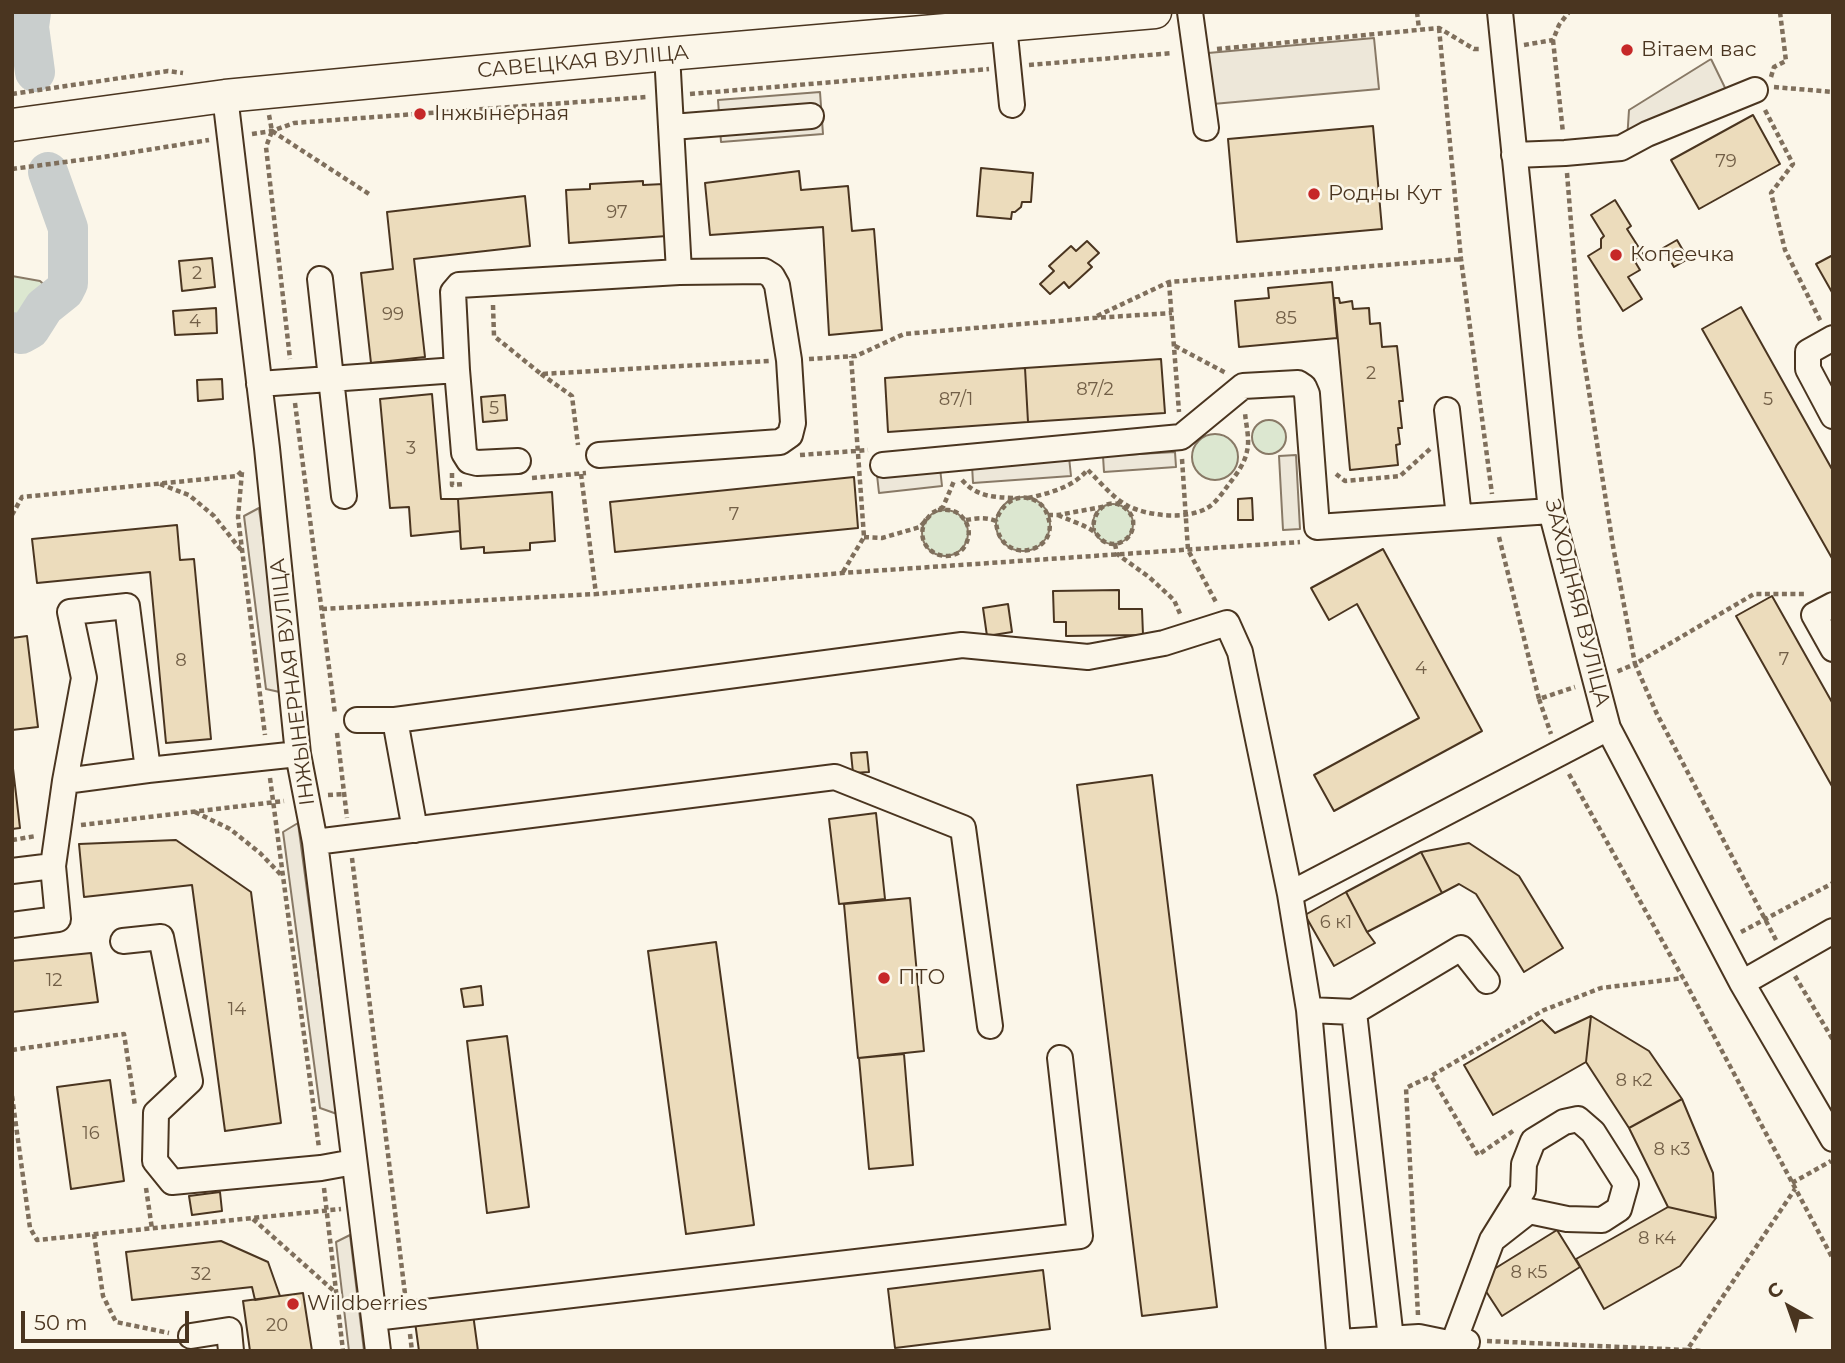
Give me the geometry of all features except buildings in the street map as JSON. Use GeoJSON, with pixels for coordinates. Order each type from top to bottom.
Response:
{"type":"FeatureCollection","features":[{"type":"Feature","properties":{"kind":"main road","name":"САВЕЦКАЯ ВУЛІЦА"},"geometry":{"type":"LineString","coordinates":[[12,125],[225,96],[1155,12]]}},
{"type":"Feature","properties":{"kind":"street"},"geometry":{"type":"LineString","coordinates":[[1190,12],[1206,128]]}},
{"type":"Feature","properties":{"kind":"street","name":"ЗАХОДНЯЯ ВУЛІЦА"},"geometry":{"type":"LineString","coordinates":[[1500,12],[1551,511],[1608,728],[1720,943],[1833,1139]]}},
{"type":"Feature","properties":{"kind":"street"},"geometry":{"type":"LineString","coordinates":[[1004,25],[1012,106]]}},
{"type":"Feature","properties":{"kind":"street"},"geometry":{"type":"LineString","coordinates":[[667,54],[679,272]]}},
{"type":"Feature","properties":{"kind":"street"},"geometry":{"type":"LineString","coordinates":[[1514,155],[1621,148],[1647,134],[1761,88]]}},
{"type":"Feature","properties":{"kind":"street","name":"ІНЖЫНЕРНАЯ ВУЛІЦА"},"geometry":{"type":"LineString","coordinates":[[225,96],[260,384],[298,754],[315,842],[378,1351]]}},
{"type":"Feature","properties":{"kind":"street"},"geometry":{"type":"LineString","coordinates":[[672,127],[811,116]]}},
{"type":"Feature","properties":{"kind":"street"},"geometry":{"type":"LineString","coordinates":[[518,461],[477,463],[469,461],[464,453],[453,292],[459,285],[679,272],[764,271],[772,276],[777,285],[789,360],[793,423],[790,435],[780,442],[586,459]]}},
{"type":"Feature","properties":{"kind":"street"},"geometry":{"type":"LineString","coordinates":[[320,279],[344,496]]}},
{"type":"Feature","properties":{"kind":"street"},"geometry":{"type":"LineString","coordinates":[[1831,338],[1808,352],[1808,369],[1833,416]]}},
{"type":"Feature","properties":{"kind":"street"},"geometry":{"type":"LineString","coordinates":[[260,384],[457,370]]}},
{"type":"Feature","properties":{"kind":"street"},"geometry":{"type":"LineString","coordinates":[[883,465],[1087,457],[1181,437],[1239,382],[1298,383],[1304,387],[1307,394],[1317,527],[1551,511]]}},
{"type":"Feature","properties":{"kind":"street"},"geometry":{"type":"LineString","coordinates":[[1447,410],[1459,517]]}},
{"type":"Feature","properties":{"kind":"street"},"geometry":{"type":"LineString","coordinates":[[1822,599],[1814,615],[1833,649]]}},
{"type":"Feature","properties":{"kind":"street"},"geometry":{"type":"LineString","coordinates":[[12,925],[58,919],[52,866],[84,678],[70,612],[127,606],[148,771]]}},
{"type":"Feature","properties":{"kind":"street"},"geometry":{"type":"LineString","coordinates":[[343,721],[395,720],[962,645],[1088,657],[1164,643],[1227,623],[1240,652],[1290,894],[1309,1010],[1339,1347],[1419,1337],[1459,1345],[1492,1240],[1523,1190],[1524,1164],[1534,1141],[1564,1122],[1577,1119],[1593,1132],[1626,1184],[1619,1209],[1602,1220],[1567,1219],[1529,1212],[1492,1240]]}},
{"type":"Feature","properties":{"kind":"street"},"geometry":{"type":"LineString","coordinates":[[395,720],[415,830]]}},
{"type":"Feature","properties":{"kind":"street"},"geometry":{"type":"LineString","coordinates":[[1290,894],[1608,728]]}},
{"type":"Feature","properties":{"kind":"street"},"geometry":{"type":"LineString","coordinates":[[65,781],[298,754]]}},
{"type":"Feature","properties":{"kind":"street"},"geometry":{"type":"LineString","coordinates":[[315,842],[835,777],[963,828],[990,1026]]}},
{"type":"Feature","properties":{"kind":"street"},"geometry":{"type":"LineString","coordinates":[[12,872],[52,866]]}},
{"type":"Feature","properties":{"kind":"street"},"geometry":{"type":"LineString","coordinates":[[1742,983],[1833,931]]}},
{"type":"Feature","properties":{"kind":"street"},"geometry":{"type":"LineString","coordinates":[[123,941],[161,937],[185,1055],[190,1081],[156,1113],[155,1161],[172,1182],[321,1168],[355,1162]]}},
{"type":"Feature","properties":{"kind":"street"},"geometry":{"type":"LineString","coordinates":[[1309,1010],[1354,1012],[1461,948],[1487,981]]}},
{"type":"Feature","properties":{"kind":"street"},"geometry":{"type":"LineString","coordinates":[[1354,1012],[1391,1339]]}},
{"type":"Feature","properties":{"kind":"street"},"geometry":{"type":"LineString","coordinates":[[374,1318],[1080,1236],[1060,1058]]}},
{"type":"Feature","properties":{"kind":"street"},"geometry":{"type":"LineString","coordinates":[[191,1336],[229,1330],[231,1351]]}},
{"type":"Feature","properties":{"kind":"path"},"geometry":{"type":"LineString","coordinates":[[1417,12],[1419,29]]}},
{"type":"Feature","properties":{"kind":"path"},"geometry":{"type":"LineString","coordinates":[[12,169],[272,131],[294,123],[1008,67],[1440,27],[1474,49],[1504,48],[1553,40],[1559,25],[1569,12]]}},
{"type":"Feature","properties":{"kind":"path"},"geometry":{"type":"LineString","coordinates":[[1831,338],[1785,250],[1771,193],[1793,164],[1761,88],[1833,92]]}},
{"type":"Feature","properties":{"kind":"path"},"geometry":{"type":"LineString","coordinates":[[272,131],[369,194]]}},
{"type":"Feature","properties":{"kind":"path"},"geometry":{"type":"LineString","coordinates":[[272,131],[266,147],[292,381],[322,609],[343,721],[344,794],[412,1351]]}},
{"type":"Feature","properties":{"kind":"path"},"geometry":{"type":"LineString","coordinates":[[1093,318],[1169,282],[1461,259]]}},
{"type":"Feature","properties":{"kind":"path"},"geometry":{"type":"LineString","coordinates":[[1048,515],[1114,504],[1150,514],[1197,513],[1209,508],[1222,494],[1248,451],[1239,382],[1175,346]]}},
{"type":"Feature","properties":{"kind":"path"},"geometry":{"type":"LineString","coordinates":[[842,572],[864,537],[851,356]]}},
{"type":"Feature","properties":{"kind":"path"},"geometry":{"type":"LineString","coordinates":[[541,374],[572,396],[586,459],[596,594]]}},
{"type":"Feature","properties":{"kind":"path"},"geometry":{"type":"LineString","coordinates":[[12,515],[22,497],[237,476],[267,448]]}},
{"type":"Feature","properties":{"kind":"path"},"geometry":{"type":"LineString","coordinates":[[1027,498],[1042,506],[1048,515],[1049,530],[1045,539],[1033,550],[1014,550],[1000,539],[997,530],[996,521],[1004,506],[1019,498],[1046,494],[1082,477],[1087,457]]}},
{"type":"Feature","properties":{"kind":"path"},"geometry":{"type":"LineString","coordinates":[[1058,515],[1094,531],[1102,541],[1115,544],[1122,542],[1131,533],[1133,520],[1127,507],[1100,482],[1087,457]]}},
{"type":"Feature","properties":{"kind":"path"},"geometry":{"type":"LineString","coordinates":[[864,537],[881,538],[920,527],[943,506],[958,471]]}},
{"type":"Feature","properties":{"kind":"path"},"geometry":{"type":"LineString","coordinates":[[242,472],[238,517],[343,1351]]}},
{"type":"Feature","properties":{"kind":"path"},"geometry":{"type":"LineString","coordinates":[[160,484],[189,495],[214,516],[242,550]]}},
{"type":"Feature","properties":{"kind":"path"},"geometry":{"type":"LineString","coordinates":[[1094,531],[1094,517],[1102,507]]}},
{"type":"Feature","properties":{"kind":"path"},"geometry":{"type":"LineString","coordinates":[[926,519],[923,540],[933,553],[942,556],[956,554],[962,550],[969,535],[965,520],[953,510],[938,510]]}},
{"type":"Feature","properties":{"kind":"path"},"geometry":{"type":"LineString","coordinates":[[965,520],[978,518],[996,521]]}},
{"type":"Feature","properties":{"kind":"path"},"geometry":{"type":"LineString","coordinates":[[322,609],[596,594],[842,572],[1309,541]]}},
{"type":"Feature","properties":{"kind":"path"},"geometry":{"type":"LineString","coordinates":[[1115,544],[1117,554],[1149,577],[1174,600],[1188,635]]}},
{"type":"Feature","properties":{"kind":"path"},"geometry":{"type":"LineString","coordinates":[[1188,550],[1227,623]]}},
{"type":"Feature","properties":{"kind":"path"},"geometry":{"type":"LineString","coordinates":[[1022,561],[1023,551]]}},
{"type":"Feature","properties":{"kind":"path"},"geometry":{"type":"LineString","coordinates":[[942,556],[943,566]]}},
{"type":"Feature","properties":{"kind":"path"},"geometry":{"type":"LineString","coordinates":[[1822,599],[1754,594],[1635,664],[1657,714],[1785,958],[1833,1040]]}},
{"type":"Feature","properties":{"kind":"path"},"geometry":{"type":"LineString","coordinates":[[1539,698],[1558,754],[1833,1259]]}},
{"type":"Feature","properties":{"kind":"path"},"geometry":{"type":"LineString","coordinates":[[12,840],[30,838],[58,827],[344,794]]}},
{"type":"Feature","properties":{"kind":"path"},"geometry":{"type":"LineString","coordinates":[[195,811],[230,829],[260,853],[283,878]]}},
{"type":"Feature","properties":{"kind":"path"},"geometry":{"type":"LineString","coordinates":[[1720,943],[1833,883]]}},
{"type":"Feature","properties":{"kind":"path"},"geometry":{"type":"LineString","coordinates":[[1419,1337],[1406,1087],[1431,1076],[1544,1010],[1601,988],[1682,978]]}},
{"type":"Feature","properties":{"kind":"path"},"geometry":{"type":"LineString","coordinates":[[12,1050],[124,1034],[135,1112]]}},
{"type":"Feature","properties":{"kind":"path"},"geometry":{"type":"LineString","coordinates":[[1431,1076],[1478,1155],[1524,1124]]}},
{"type":"Feature","properties":{"kind":"path"},"geometry":{"type":"LineString","coordinates":[[12,1097],[30,1228],[37,1240],[326,1211],[394,1201]]}},
{"type":"Feature","properties":{"kind":"path"},"geometry":{"type":"LineString","coordinates":[[1793,1183],[1833,1159]]}},
{"type":"Feature","properties":{"kind":"path"},"geometry":{"type":"LineString","coordinates":[[145,1177],[152,1228]]}},
{"type":"Feature","properties":{"kind":"path"},"geometry":{"type":"LineString","coordinates":[[1687,1350],[1795,1189]]}},
{"type":"Feature","properties":{"kind":"path"},"geometry":{"type":"LineString","coordinates":[[252,1219],[336,1293]]}},
{"type":"Feature","properties":{"kind":"path"},"geometry":{"type":"LineString","coordinates":[[94,1234],[103,1297],[116,1322],[191,1336]]}},
{"type":"Feature","properties":{"kind":"path"},"geometry":{"type":"LineString","coordinates":[[1459,1345],[1702,1351]]}},
{"type":"Feature","properties":{"kind":"green space"},"geometry":{"type":"Polygon","coordinates":[[[12,276],[40,281],[49,289],[44,313],[36,323],[12,333],[12,276]]]}},
{"type":"Feature","properties":{"kind":"green space"},"geometry":{"type":"Polygon","coordinates":[[[1269,420],[1281,425],[1286,437],[1281,449],[1269,454],[1257,449],[1252,437],[1257,425],[1269,420]]]}},
{"type":"Feature","properties":{"kind":"green space"},"geometry":{"type":"Polygon","coordinates":[[[1215,434],[1231,441],[1238,457],[1231,473],[1215,480],[1199,473],[1192,457],[1199,441],[1215,434]]]}},
{"type":"Feature","properties":{"kind":"green space"},"geometry":{"type":"Polygon","coordinates":[[[1023,497],[1042,505],[1050,524],[1042,543],[1023,551],[1004,543],[996,524],[1004,505],[1023,497]]]}},
{"type":"Feature","properties":{"kind":"green space"},"geometry":{"type":"Polygon","coordinates":[[[1113,504],[1121,505],[1127,510],[1132,516],[1132,532],[1127,538],[1121,543],[1113,544],[1105,543],[1099,538],[1094,532],[1093,524],[1094,516],[1099,510],[1105,505],[1113,504]]]}},
{"type":"Feature","properties":{"kind":"green space"},"geometry":{"type":"Polygon","coordinates":[[[945,510],[962,516],[968,533],[962,550],[945,556],[928,550],[922,533],[928,516],[945,510]]]}},
{"type":"Feature","properties":{"kind":"shaded area"},"geometry":{"type":"Polygon","coordinates":[[[1374,38],[1379,89],[1213,104],[1208,53],[1374,38]]]}},
{"type":"Feature","properties":{"kind":"shaded area"},"geometry":{"type":"Polygon","coordinates":[[[1711,59],[1730,98],[1626,156],[1629,110],[1711,59]]]}},
{"type":"Feature","properties":{"kind":"shaded area"},"geometry":{"type":"Polygon","coordinates":[[[820,92],[823,134],[721,142],[718,100],[820,92]]]}},
{"type":"Feature","properties":{"kind":"shaded area"},"geometry":{"type":"Polygon","coordinates":[[[1175,452],[1176,467],[1104,472],[1103,456],[1175,452]]]}},
{"type":"Feature","properties":{"kind":"shaded area"},"geometry":{"type":"Polygon","coordinates":[[[1296,455],[1300,529],[1283,530],[1279,456],[1296,455]]]}},
{"type":"Feature","properties":{"kind":"shaded area"},"geometry":{"type":"Polygon","coordinates":[[[1069,457],[1071,476],[973,483],[972,465],[1069,457]]]}},
{"type":"Feature","properties":{"kind":"shaded area"},"geometry":{"type":"Polygon","coordinates":[[[940,468],[942,486],[879,493],[877,475],[940,468]]]}},
{"type":"Feature","properties":{"kind":"shaded area"},"geometry":{"type":"Polygon","coordinates":[[[259,508],[284,693],[266,689],[244,516],[259,508]]]}},
{"type":"Feature","properties":{"kind":"shaded area"},"geometry":{"type":"Polygon","coordinates":[[[298,823],[337,1114],[320,1108],[283,832],[298,823]]]}},
{"type":"Feature","properties":{"kind":"shaded area"},"geometry":{"type":"Polygon","coordinates":[[[350,1235],[364,1351],[349,1351],[336,1242],[350,1235]]]}},
{"type":"Feature","properties":{"kind":"waterway"},"geometry":{"type":"LineString","coordinates":[[31,12],[29,27],[35,72]]}},
{"type":"Feature","properties":{"kind":"waterway"},"geometry":{"type":"LineString","coordinates":[[12,332],[21,334],[30,329],[44,307],[64,291],[68,283],[68,228],[48,172]]}},
{"type":"Feature","properties":{"kind":"place","name":"Вітаем вас"},"geometry":{"type":"Point","coordinates":[1627,50]}},
{"type":"Feature","properties":{"kind":"place","name":"Інжынерная"},"geometry":{"type":"Point","coordinates":[420,114]}},
{"type":"Feature","properties":{"kind":"place","name":"Родны Кут"},"geometry":{"type":"Point","coordinates":[1314,194]}},
{"type":"Feature","properties":{"kind":"place","name":"Копеечка"},"geometry":{"type":"Point","coordinates":[1616,255]}},
{"type":"Feature","properties":{"kind":"place","name":"ПТО"},"geometry":{"type":"Point","coordinates":[884,978]}},
{"type":"Feature","properties":{"kind":"place","name":"Wildberries"},"geometry":{"type":"Point","coordinates":[293,1304]}}]}
